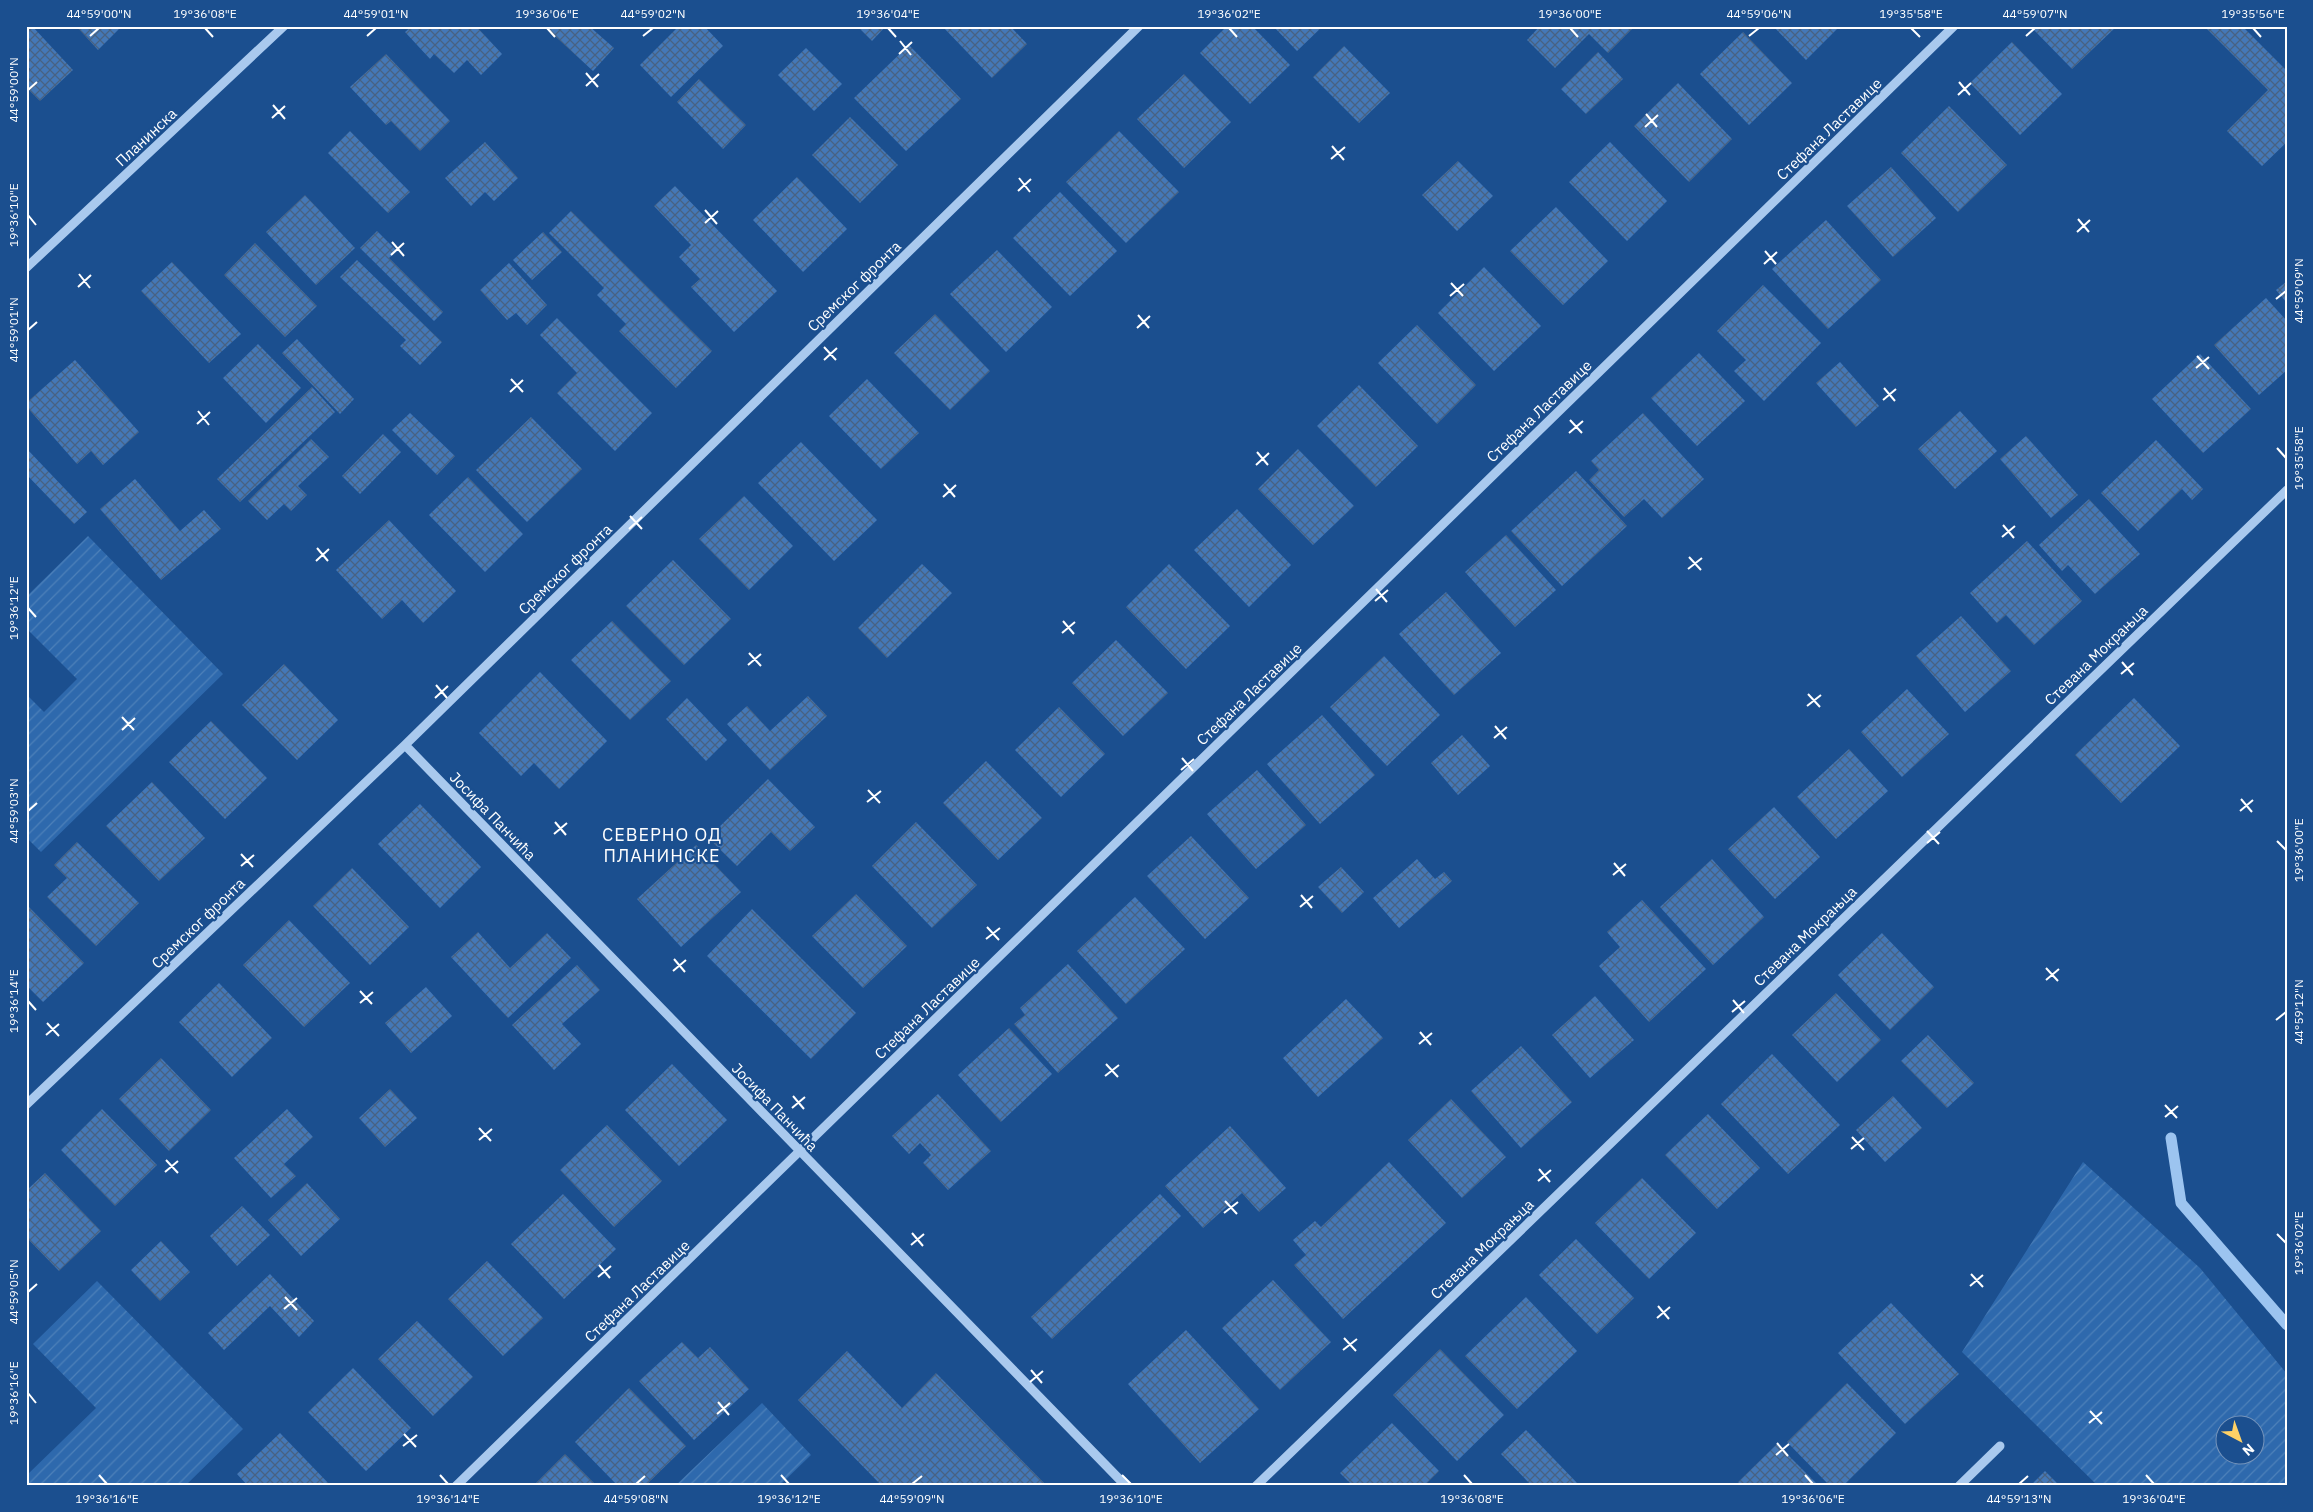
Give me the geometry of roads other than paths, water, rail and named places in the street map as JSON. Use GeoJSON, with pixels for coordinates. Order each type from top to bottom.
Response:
{"type":"FeatureCollection","features":[{"type":"Feature","properties":{"kind":"street","name":"Планинска"},"geometry":{"type":"LineString","coordinates":[[26,268],[284,26]]}},
{"type":"Feature","properties":{"kind":"street","name":"Сремског фронта"},"geometry":{"type":"LineString","coordinates":[[26,1105],[405,746],[1139,26]]}},
{"type":"Feature","properties":{"kind":"street","name":"Стефана Ластавице"},"geometry":{"type":"LineString","coordinates":[[456,1486],[1954,26]]}},
{"type":"Feature","properties":{"kind":"street","name":"Стевана Мокрањца"},"geometry":{"type":"LineString","coordinates":[[1256,1486],[2287,490]]}},
{"type":"Feature","properties":{"kind":"street","name":"Јосифа Панчића"},"geometry":{"type":"LineString","coordinates":[[405,746],[1126,1486]]}},
{"type":"Feature","properties":{"kind":"street"},"geometry":{"type":"LineString","coordinates":[[1959,1486],[2000,1446]]}},
{"type":"Feature","properties":{"kind":"waterway"},"geometry":{"type":"LineString","coordinates":[[2171,1138],[2181,1203],[2287,1325]]}},
{"type":"Feature","properties":{"kind":"district","name":"СЕВЕРНО ОД ПЛАНИНСКЕ"},"geometry":{"type":"Point","coordinates":[662,844]}}]}
